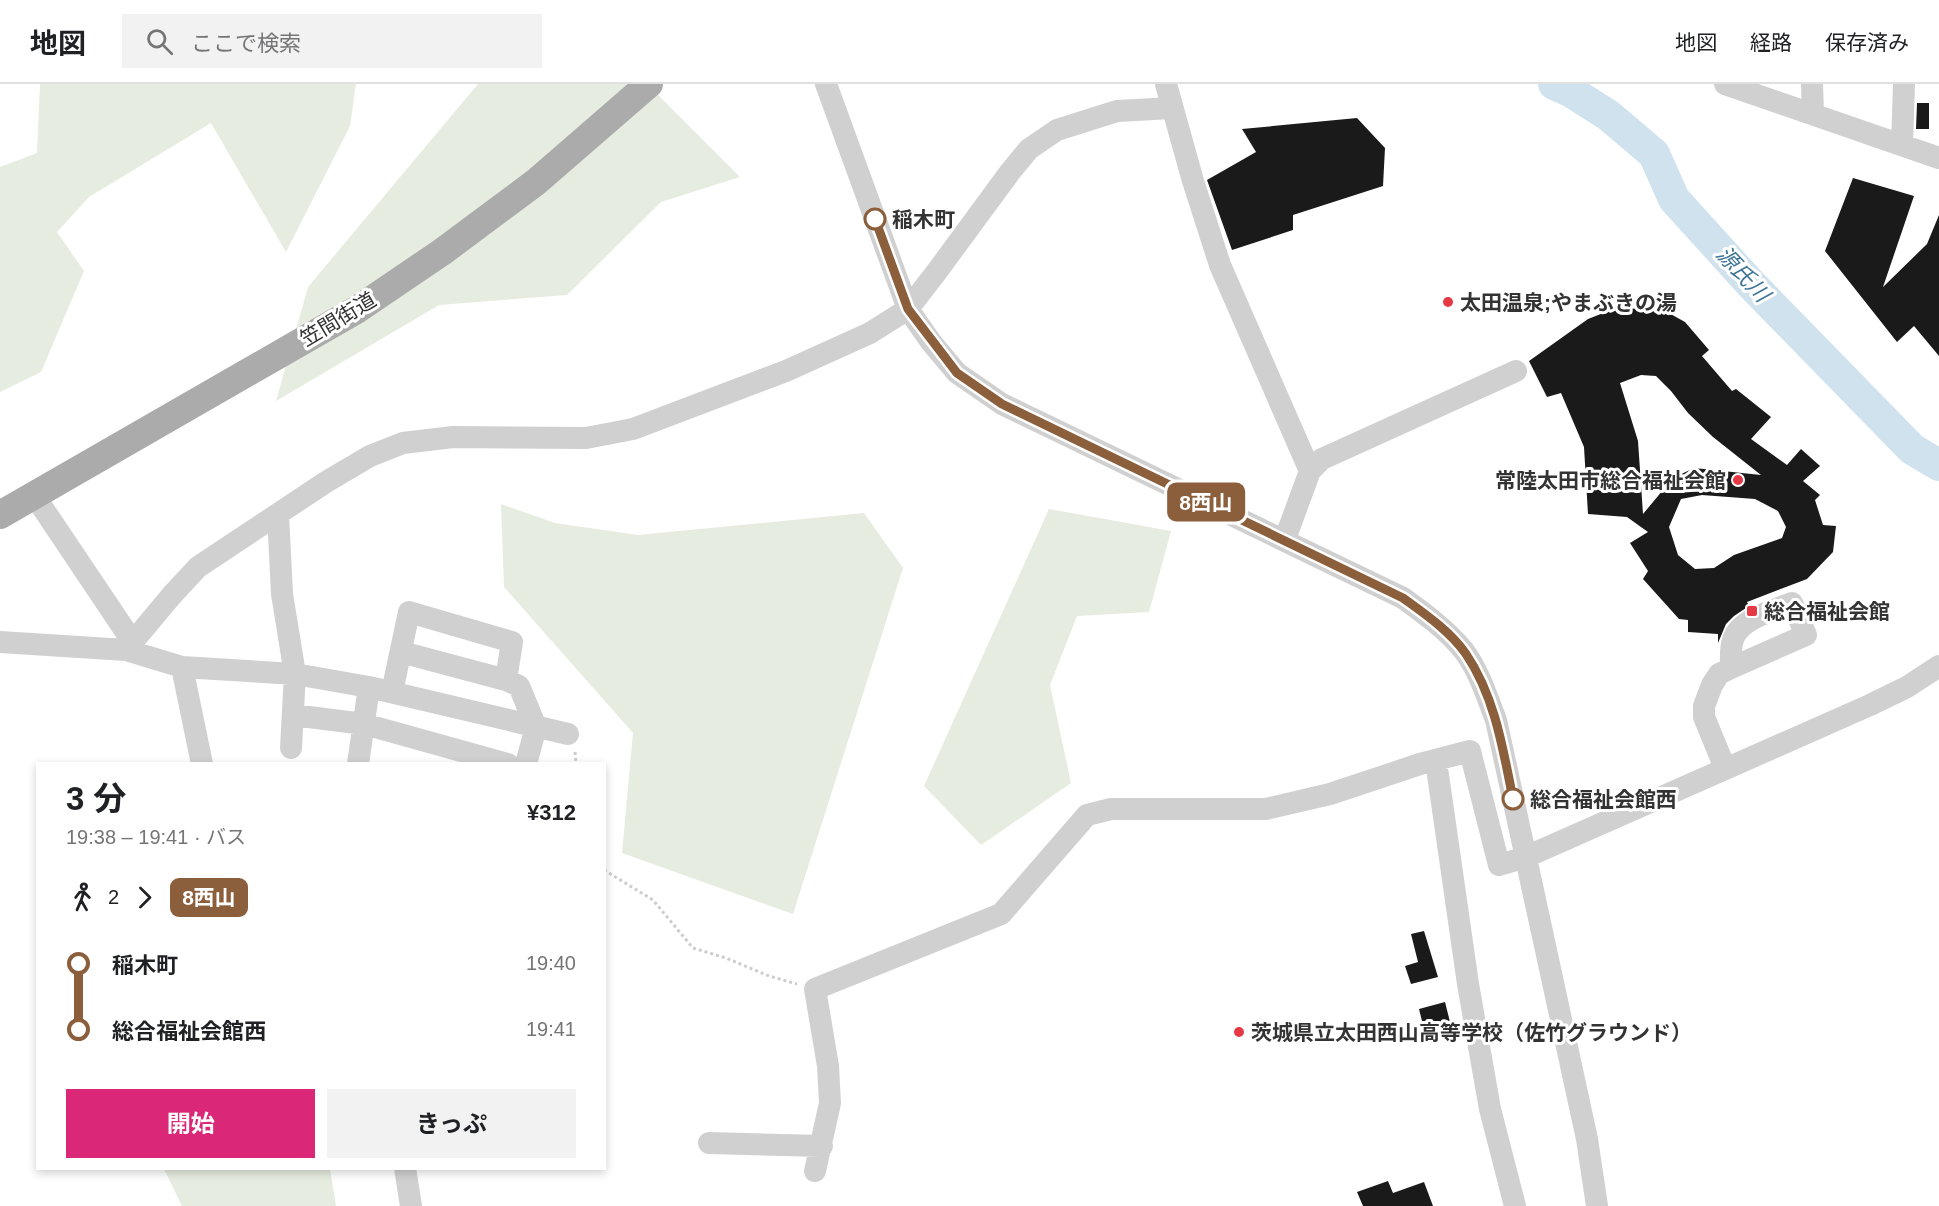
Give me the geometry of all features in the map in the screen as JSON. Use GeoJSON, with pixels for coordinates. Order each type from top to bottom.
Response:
{"type":"FeatureCollection","features":[{"type":"Feature","properties":{"kind":"main road","name":"笠間街道"},"geometry":{"type":"LineString","coordinates":[[0,515],[358,309],[442,252],[536,182],[649,84]]}},
{"type":"Feature","properties":{"kind":"street"},"geometry":{"type":"LineString","coordinates":[[826,84],[908,309],[957,373],[1002,404],[1403,598],[1440,626],[1465,652],[1481,681],[1496,720],[1587,1139],[1598,1206]]}},
{"type":"Feature","properties":{"kind":"street"},"geometry":{"type":"LineString","coordinates":[[1725,84],[1939,158]]}},
{"type":"Feature","properties":{"kind":"street"},"geometry":{"type":"LineString","coordinates":[[1812,84],[1813,114]]}},
{"type":"Feature","properties":{"kind":"street"},"geometry":{"type":"LineString","coordinates":[[1902,145],[1904,84]]}},
{"type":"Feature","properties":{"kind":"street"},"geometry":{"type":"LineString","coordinates":[[129,646],[198,567],[370,456],[403,443],[453,437],[586,438],[633,429],[786,371],[870,333],[908,309],[1029,149],[1057,130],[1169,94],[1220,265],[1310,471]]}},
{"type":"Feature","properties":{"kind":"street"},"geometry":{"type":"LineString","coordinates":[[1285,540],[1310,471],[1322,459],[1516,371]]}},
{"type":"Feature","properties":{"kind":"street"},"geometry":{"type":"LineString","coordinates":[[34,495],[129,646]]}},
{"type":"Feature","properties":{"kind":"street"},"geometry":{"type":"LineString","coordinates":[[278,514],[282,594],[295,674],[291,748]]}},
{"type":"Feature","properties":{"kind":"street"},"geometry":{"type":"LineString","coordinates":[[392,692],[409,612],[512,642],[506,680]]}},
{"type":"Feature","properties":{"kind":"street"},"geometry":{"type":"LineString","coordinates":[[0,642],[129,646],[182,667],[295,674],[392,692],[568,734]]}},
{"type":"Feature","properties":{"kind":"street"},"geometry":{"type":"LineString","coordinates":[[401,652],[506,680],[519,686],[536,727],[527,762]]}},
{"type":"Feature","properties":{"kind":"street"},"geometry":{"type":"LineString","coordinates":[[815,1171],[830,1103],[828,1066],[815,988],[1001,914],[1087,816],[1111,809],[1266,809],[1330,794],[1420,764],[1470,751],[1499,865],[1526,857],[1870,705],[1907,687],[1939,666]]}},
{"type":"Feature","properties":{"kind":"street"},"geometry":{"type":"LineString","coordinates":[[182,667],[201,762]]}},
{"type":"Feature","properties":{"kind":"street"},"geometry":{"type":"LineString","coordinates":[[1725,768],[1704,717],[1704,706],[1719,674],[1731,668]]}},
{"type":"Feature","properties":{"kind":"street"},"geometry":{"type":"LineString","coordinates":[[358,762],[369,687]]}},
{"type":"Feature","properties":{"kind":"street"},"geometry":{"type":"LineString","coordinates":[[293,715],[364,724],[501,762]]}},
{"type":"Feature","properties":{"kind":"street"},"geometry":{"type":"LineString","coordinates":[[1436,761],[1468,984],[1490,1109],[1515,1206]]}},
{"type":"Feature","properties":{"kind":"street"},"geometry":{"type":"LineString","coordinates":[[709,1143],[822,1146]]}},
{"type":"Feature","properties":{"kind":"street"},"geometry":{"type":"LineString","coordinates":[[405,1170],[411,1206]]}},
{"type":"Feature","properties":{"kind":"path"},"geometry":{"type":"LineString","coordinates":[[606,871],[652,900],[693,948],[726,958],[769,976],[815,988]]}},
{"type":"Feature","properties":{"kind":"shaded area"},"geometry":{"type":"Polygon","coordinates":[[[40,84],[356,84],[350,126],[286,252],[211,123],[89,197],[57,232],[84,271],[41,372],[0,392],[0,167],[37,153],[40,84]]]}},
{"type":"Feature","properties":{"kind":"shaded area"},"geometry":{"type":"Polygon","coordinates":[[[478,84],[647,84],[740,177],[661,202],[567,295],[439,305],[276,401],[308,287],[478,84]]]}},
{"type":"Feature","properties":{"kind":"shaded area"},"geometry":{"type":"Polygon","coordinates":[[[501,504],[555,523],[638,535],[864,513],[903,568],[793,914],[622,853],[633,733],[504,587],[501,504]]]}},
{"type":"Feature","properties":{"kind":"shaded area"},"geometry":{"type":"Polygon","coordinates":[[[1049,509],[1171,531],[1149,612],[1077,616],[1050,685],[1071,783],[981,845],[924,786],[1049,509]]]}},
{"type":"Feature","properties":{"kind":"shaded area"},"geometry":{"type":"Polygon","coordinates":[[[164,1170],[330,1170],[336,1206],[182,1206],[164,1170]]]}},
{"type":"Feature","properties":{"kind":"building"},"geometry":{"type":"Polygon","coordinates":[[[1917,103],[1929,103],[1929,129],[1916,129],[1917,103]]]}},
{"type":"Feature","properties":{"kind":"building"},"geometry":{"type":"Polygon","coordinates":[[[1357,118],[1385,148],[1383,186],[1293,215],[1293,230],[1232,250],[1207,180],[1256,152],[1242,129],[1357,118]]]}},
{"type":"Feature","properties":{"kind":"building"},"geometry":{"type":"Polygon","coordinates":[[[1853,178],[1914,196],[1883,287],[1927,244],[1939,215],[1939,356],[1914,326],[1897,342],[1825,251],[1853,178]]]}},
{"type":"Feature","properties":{"kind":"building","name":"常陸太田市総合福祉会館"},"geometry":{"type":"Polygon","coordinates":[[[1658,307],[1685,322],[1709,350],[1702,356],[1732,391],[1736,389],[1771,417],[1751,439],[1787,465],[1801,449],[1820,466],[1803,481],[1820,495],[1815,500],[1823,525],[1836,526],[1833,552],[1807,579],[1747,602],[1749,606],[1726,624],[1718,643],[1718,634],[1688,632],[1688,620],[1679,619],[1643,579],[1648,571],[1630,543],[1648,532],[1627,517],[1588,514],[1584,447],[1561,393],[1547,397],[1529,361],[1588,319],[1611,310],[1658,307]],[[1641,375],[1620,383],[1638,441],[1643,514],[1673,478],[1694,468],[1761,475],[1713,437],[1688,413],[1656,376],[1641,375]],[[1702,495],[1681,499],[1669,527],[1678,555],[1695,569],[1714,568],[1734,555],[1782,538],[1786,527],[1778,511],[1755,499],[1702,495]]]}},
{"type":"Feature","properties":{"kind":"building"},"geometry":{"type":"Polygon","coordinates":[[[1424,931],[1438,977],[1411,984],[1405,966],[1418,962],[1411,934],[1424,931]]]}},
{"type":"Feature","properties":{"kind":"building"},"geometry":{"type":"Polygon","coordinates":[[[1445,1002],[1450,1022],[1424,1029],[1419,1009],[1445,1002]]]}},
{"type":"Feature","properties":{"kind":"building"},"geometry":{"type":"Polygon","coordinates":[[[1388,1181],[1393,1193],[1424,1182],[1433,1206],[1363,1206],[1357,1192],[1388,1181]]]}},
{"type":"Feature","properties":{"kind":"waterway","name":"源氏川"},"geometry":{"type":"LineString","coordinates":[[1554,84],[1570,91],[1608,115],[1654,154],[1674,199],[1751,284],[1912,449],[1939,465]]}},
{"type":"Feature","properties":{"kind":"bus line","name":"8西山"},"geometry":{"type":"LineString","coordinates":[[875,219],[908,309],[957,373],[1002,404],[1403,598],[1440,626],[1465,652],[1481,681],[1496,720],[1513,799]]}},
{"type":"Feature","properties":{"kind":"place","name":"稲木町"},"geometry":{"type":"Point","coordinates":[875,219]}},
{"type":"Feature","properties":{"kind":"place","name":"太田温泉;やまぶきの湯"},"geometry":{"type":"Point","coordinates":[1448,302]}},
{"type":"Feature","properties":{"kind":"place","name":"常陸太田市総合福祉会館"},"geometry":{"type":"Point","coordinates":[1738,480]}},
{"type":"Feature","properties":{"kind":"place","name":"総合福祉会館"},"geometry":{"type":"Point","coordinates":[1752,611]}},
{"type":"Feature","properties":{"kind":"place","name":"総合福祉会館西"},"geometry":{"type":"Point","coordinates":[1513,799]}},
{"type":"Feature","properties":{"kind":"place","name":"茨城県立太田西山高等学校（佐竹グラウンド）"},"geometry":{"type":"Point","coordinates":[1239,1032]}}]}
